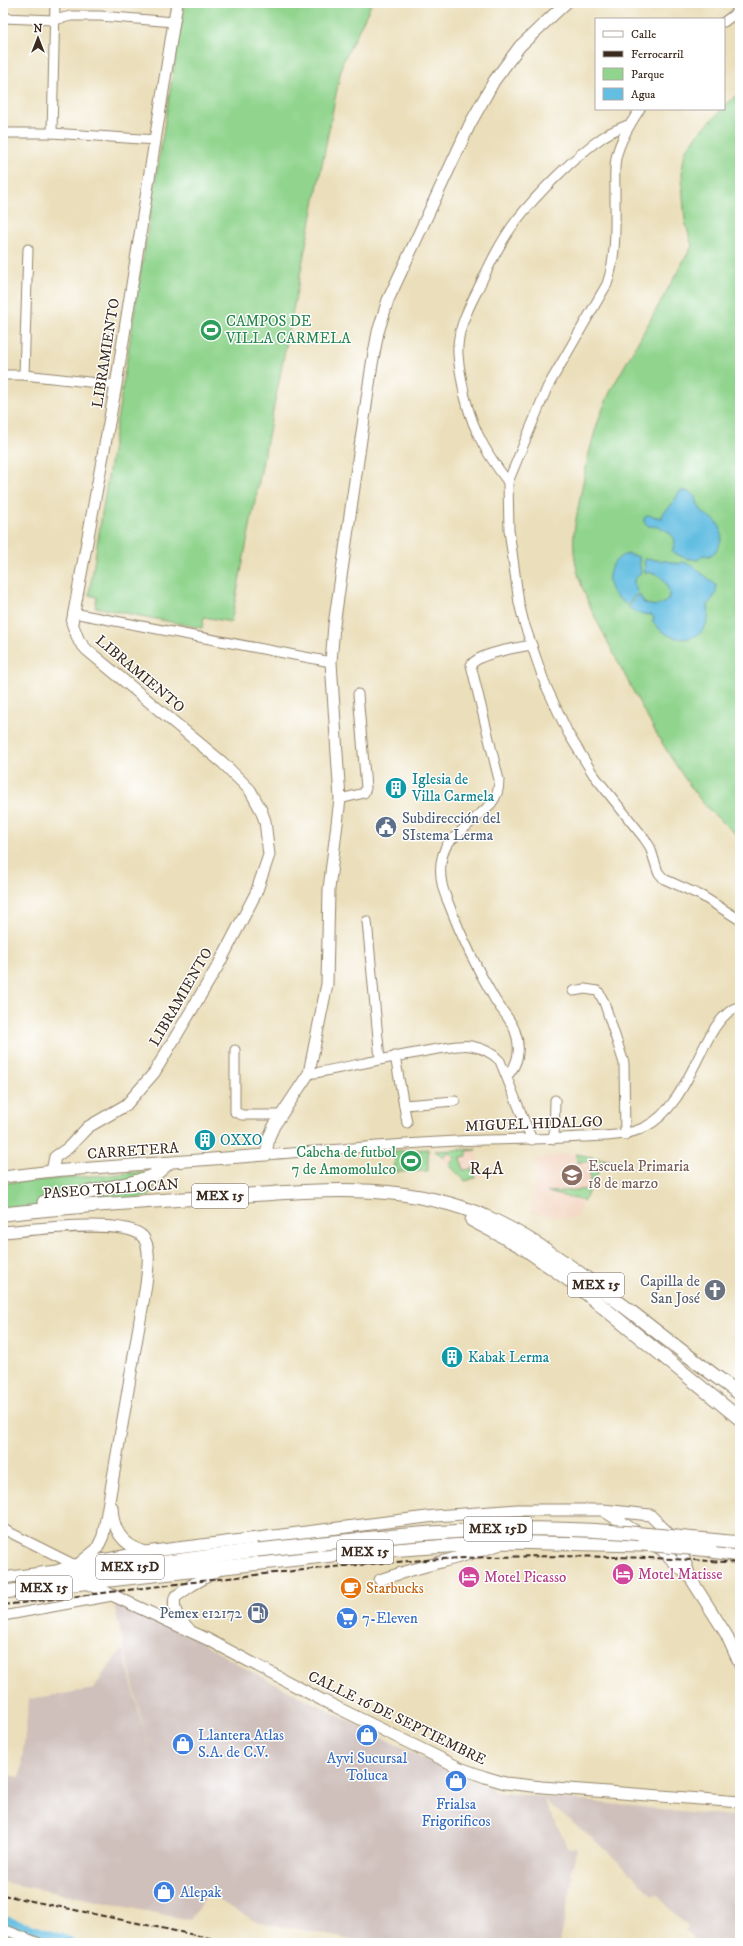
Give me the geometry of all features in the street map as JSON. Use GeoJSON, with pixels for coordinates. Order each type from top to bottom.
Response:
{"type":"FeatureCollection","features":[{"type":"Feature","properties":{"kind":"highway"},"geometry":{"type":"LineString","coordinates":[[3,1213],[135,1182],[153,1176],[167,1164]]}},
{"type":"Feature","properties":{"kind":"highway","name":"PASEO TOLLOCAN"},"geometry":{"type":"LineString","coordinates":[[3,1213],[158,1201],[355,1189],[402,1193],[438,1200]]}},
{"type":"Feature","properties":{"kind":"highway"},"geometry":{"type":"LineString","coordinates":[[438,1200],[461,1215],[521,1246],[558,1272],[629,1327],[740,1419]]}},
{"type":"Feature","properties":{"kind":"highway","name":"MEX 15"},"geometry":{"type":"LineString","coordinates":[[438,1200],[491,1219],[545,1248],[580,1272],[740,1394]]}},
{"type":"Feature","properties":{"kind":"highway","name":"MEX 15D"},"geometry":{"type":"LineString","coordinates":[[3,1584],[257,1550],[450,1531],[579,1529],[740,1543]]}},
{"type":"Feature","properties":{"kind":"highway","name":"MEX 15"},"geometry":{"type":"LineString","coordinates":[[3,1592],[360,1552],[506,1542],[642,1545]]}},
{"type":"Feature","properties":{"kind":"highway","name":"MEX 15"},"geometry":{"type":"LineString","coordinates":[[712,1552],[740,1554]]}},
{"type":"Feature","properties":{"kind":"main road","name":"LIBRAMIENTO"},"geometry":{"type":"LineString","coordinates":[[52,1171],[54,1157],[68,1148],[88,1127],[126,1105],[154,1073],[219,964],[256,893],[269,855],[265,821],[250,790],[223,763],[87,650],[78,641],[73,630],[73,613],[116,385],[177,3]]}},
{"type":"Feature","properties":{"kind":"main road"},"geometry":{"type":"LineString","coordinates":[[266,1155],[269,1137],[280,1115],[309,1073],[327,984],[330,889],[340,799],[331,662],[334,625],[378,332],[388,300],[470,124],[494,81],[509,58],[525,40],[566,3]]}},
{"type":"Feature","properties":{"kind":"main road","name":"CARRETERA"},"geometry":{"type":"LineString","coordinates":[[3,1177],[52,1171],[167,1164],[266,1155]]}},
{"type":"Feature","properties":{"kind":"main road"},"geometry":{"type":"LineString","coordinates":[[3,1232],[95,1226],[116,1227],[139,1233],[146,1243],[148,1252],[146,1285],[103,1536],[97,1549],[88,1558],[75,1565]]}},
{"type":"Feature","properties":{"kind":"main road"},"geometry":{"type":"LineString","coordinates":[[111,1494],[114,1525],[120,1536],[130,1547],[145,1552]]}},
{"type":"Feature","properties":{"kind":"main road"},"geometry":{"type":"LineString","coordinates":[[3,1578],[56,1571],[75,1565],[145,1552],[435,1516],[518,1510],[604,1510],[650,1515],[673,1538],[682,1553],[691,1579]]}},
{"type":"Feature","properties":{"kind":"main road"},"geometry":{"type":"LineString","coordinates":[[604,1510],[664,1550],[691,1579],[726,1634],[740,1665]]}},
{"type":"Feature","properties":{"kind":"main road"},"geometry":{"type":"LineString","coordinates":[[380,1580],[407,1570],[473,1554],[506,1542]]}},
{"type":"Feature","properties":{"kind":"main road","name":"MEX 15"},"geometry":{"type":"LineString","coordinates":[[642,1545],[712,1552]]}},
{"type":"Feature","properties":{"kind":"main road"},"geometry":{"type":"LineString","coordinates":[[196,1634],[176,1615],[173,1604],[175,1597],[223,1567]]}},
{"type":"Feature","properties":{"kind":"main road"},"geometry":{"type":"LineString","coordinates":[[86,1583],[196,1634]]}},
{"type":"Feature","properties":{"kind":"main road","name":"CALLE 16 DE SEPTIEMBRE"},"geometry":{"type":"LineString","coordinates":[[196,1634],[322,1700],[460,1768],[485,1777],[505,1783],[542,1788],[740,1802]]}},
{"type":"Feature","properties":{"kind":"street"},"geometry":{"type":"LineString","coordinates":[[52,134],[55,3]]}},
{"type":"Feature","properties":{"kind":"street"},"geometry":{"type":"LineString","coordinates":[[725,21],[740,10]]}},
{"type":"Feature","properties":{"kind":"street"},"geometry":{"type":"LineString","coordinates":[[3,18],[54,20],[71,16],[100,16],[174,22]]}},
{"type":"Feature","properties":{"kind":"street"},"geometry":{"type":"LineString","coordinates":[[639,110],[630,124],[618,151],[615,164],[614,248],[611,273],[607,284],[547,388],[508,482],[509,530],[515,580],[524,623],[545,684],[568,733],[593,774],[650,846],[658,872],[664,879],[702,896],[740,920]]}},
{"type":"Feature","properties":{"kind":"street"},"geometry":{"type":"LineString","coordinates":[[508,482],[487,454],[474,429],[465,402],[458,359],[458,345],[466,314],[486,270],[517,221],[562,172],[587,149],[604,136],[630,124]]}},
{"type":"Feature","properties":{"kind":"street"},"geometry":{"type":"LineString","coordinates":[[3,133],[52,134],[156,140]]}},
{"type":"Feature","properties":{"kind":"street"},"geometry":{"type":"LineString","coordinates":[[24,375],[28,249]]}},
{"type":"Feature","properties":{"kind":"street"},"geometry":{"type":"LineString","coordinates":[[3,375],[24,375],[116,385]]}},
{"type":"Feature","properties":{"kind":"street"},"geometry":{"type":"LineString","coordinates":[[73,613],[331,662]]}},
{"type":"Feature","properties":{"kind":"street"},"geometry":{"type":"LineString","coordinates":[[507,1076],[513,1070],[518,1059],[515,1032],[510,1021],[487,986],[456,922],[442,886],[440,864],[443,851],[448,843],[491,804],[499,790],[499,780],[471,666],[474,660],[488,655],[532,645]]}},
{"type":"Feature","properties":{"kind":"street"},"geometry":{"type":"LineString","coordinates":[[340,799],[364,793],[366,788],[358,694]]}},
{"type":"Feature","properties":{"kind":"street"},"geometry":{"type":"LineString","coordinates":[[367,921],[380,1059]]}},
{"type":"Feature","properties":{"kind":"street"},"geometry":{"type":"LineString","coordinates":[[573,991],[585,989],[598,991],[604,1002],[624,1063],[625,1135]]}},
{"type":"Feature","properties":{"kind":"street","name":"MIGUEL HIDALGO"},"geometry":{"type":"LineString","coordinates":[[266,1155],[456,1141],[532,1140],[625,1135],[645,1128],[665,1113],[679,1096],[713,1030],[722,1018],[740,1006]]}},
{"type":"Feature","properties":{"kind":"street"},"geometry":{"type":"LineString","coordinates":[[309,1073],[395,1056],[470,1045],[495,1055],[507,1076],[532,1140]]}},
{"type":"Feature","properties":{"kind":"street"},"geometry":{"type":"LineString","coordinates":[[235,1050],[235,1112],[242,1115],[280,1115]]}},
{"type":"Feature","properties":{"kind":"street"},"geometry":{"type":"LineString","coordinates":[[395,1056],[407,1123]]}},
{"type":"Feature","properties":{"kind":"street"},"geometry":{"type":"LineString","coordinates":[[554,1139],[555,1100]]}},
{"type":"Feature","properties":{"kind":"street"},"geometry":{"type":"LineString","coordinates":[[404,1105],[455,1101]]}},
{"type":"Feature","properties":{"kind":"street"},"geometry":{"type":"LineString","coordinates":[[3,1529],[75,1565]]}},
{"type":"Feature","properties":{"kind":"street"},"geometry":{"type":"LineString","coordinates":[[8,1616],[112,1596]]}},
{"type":"Feature","properties":{"kind":"street"},"geometry":{"type":"LineString","coordinates":[[3,1930],[39,1943]]}},
{"type":"Feature","properties":{"kind":"shaded area"},"geometry":{"type":"Polygon","coordinates":[[[476,1149],[482,1177],[465,1181],[435,1151],[476,1149]]]}},
{"type":"Feature","properties":{"kind":"shaded area","name":"Escuela Primaria 18 de marzo"},"geometry":{"type":"Polygon","coordinates":[[[559,1154],[576,1154],[619,1162],[618,1167],[601,1166],[575,1219],[531,1213],[537,1159],[559,1154]]]}},
{"type":"Feature","properties":{"kind":"shaded area"},"geometry":{"type":"Polygon","coordinates":[[[112,1596],[173,1626],[246,1669],[453,1773],[492,1788],[493,1792],[740,1817],[740,1943],[697,1943],[685,1930],[689,1928],[656,1894],[653,1896],[603,1847],[543,1799],[568,1847],[577,1849],[570,1875],[573,1876],[560,1943],[365,1943],[293,1928],[258,1923],[208,1894],[190,1920],[3,1882],[3,1774],[20,1777],[29,1699],[94,1689],[105,1671],[123,1649],[153,1767],[112,1596]]]}},
{"type":"Feature","properties":{"kind":"green space","name":"CAMPOS DE VILLA CARMELA"},"geometry":{"type":"Polygon","coordinates":[[[184,3],[372,3],[342,64],[231,622],[204,617],[202,628],[95,607],[97,597],[89,595],[184,3]]]}},
{"type":"Feature","properties":{"kind":"green space"},"geometry":{"type":"Polygon","coordinates":[[[740,91],[740,838],[713,814],[699,798],[674,763],[652,726],[588,602],[579,577],[574,551],[575,524],[588,456],[605,403],[692,246],[685,221],[683,196],[682,171],[685,151],[699,133],[721,110],[725,110],[725,106],[740,91]]]}},
{"type":"Feature","properties":{"kind":"green space","name":"Cabcha de futbol 7 de Amomolulco"},"geometry":{"type":"Polygon","coordinates":[[[428,1149],[428,1171],[395,1172],[394,1151],[428,1149]]]}},
{"type":"Feature","properties":{"kind":"green space"},"geometry":{"type":"Polygon","coordinates":[[[476,1149],[467,1151],[467,1156],[461,1157],[463,1170],[480,1168],[481,1172],[474,1173],[475,1178],[465,1181],[449,1165],[455,1158],[448,1152],[443,1157],[435,1151],[476,1149]]]}},
{"type":"Feature","properties":{"kind":"green space"},"geometry":{"type":"Polygon","coordinates":[[[576,1154],[613,1161],[577,1162],[576,1154]]]}},
{"type":"Feature","properties":{"kind":"green space"},"geometry":{"type":"Polygon","coordinates":[[[601,1166],[590,1189],[590,1168],[601,1166]]]}},
{"type":"Feature","properties":{"kind":"green space"},"geometry":{"type":"Polygon","coordinates":[[[143,1172],[152,1181],[154,1191],[148,1197],[3,1212],[3,1183],[143,1172]]]}},
{"type":"Feature","properties":{"kind":"green space"},"geometry":{"type":"Polygon","coordinates":[[[590,1189],[584,1201],[547,1192],[590,1189]]]}},
{"type":"Feature","properties":{"kind":"water"},"geometry":{"type":"Polygon","coordinates":[[[680,491],[686,491],[693,495],[703,512],[716,522],[722,533],[721,542],[713,554],[709,556],[703,555],[698,560],[685,558],[672,552],[675,541],[670,533],[664,529],[648,526],[644,522],[644,518],[648,515],[662,518],[663,513],[670,507],[680,491]]]}},
{"type":"Feature","properties":{"kind":"water"},"geometry":{"type":"Polygon","coordinates":[[[628,554],[639,557],[641,573],[634,580],[635,587],[638,592],[627,605],[612,592],[609,584],[609,578],[611,568],[614,563],[622,556],[628,554]]]}},
{"type":"Feature","properties":{"kind":"water"},"geometry":{"type":"Polygon","coordinates":[[[644,559],[667,561],[679,564],[682,562],[692,565],[716,585],[716,593],[708,604],[708,618],[704,628],[697,635],[689,638],[679,638],[669,635],[660,629],[652,620],[654,619],[652,615],[640,614],[628,607],[639,594],[644,603],[651,605],[661,605],[669,598],[668,587],[663,579],[656,574],[645,573],[644,559]]]}},
{"type":"Feature","properties":{"kind":"waterway"},"geometry":{"type":"LineString","coordinates":[[3,1922],[68,1943]]}},
{"type":"Feature","properties":{"kind":"railway"},"geometry":{"type":"LineString","coordinates":[[3,1605],[333,1567],[443,1559],[480,1557],[592,1556],[740,1563]]}},
{"type":"Feature","properties":{"kind":"railway"},"geometry":{"type":"LineString","coordinates":[[3,1895],[233,1943]]}},
{"type":"Feature","properties":{"kind":"place","name":"CAMPOS DE VILLA CARMELA"},"geometry":{"type":"Point","coordinates":[211,330]}},
{"type":"Feature","properties":{"kind":"place","name":"Iglesia de Villa Carmela"},"geometry":{"type":"Point","coordinates":[396,788]}},
{"type":"Feature","properties":{"kind":"place","name":"Subdirección del SIstema Lerma"},"geometry":{"type":"Point","coordinates":[386,827]}},
{"type":"Feature","properties":{"kind":"place","name":"OXXO"},"geometry":{"type":"Point","coordinates":[205,1140]}},
{"type":"Feature","properties":{"kind":"place","name":"Cabcha de futbol 7 de Amomolulco"},"geometry":{"type":"Point","coordinates":[411,1161]}},
{"type":"Feature","properties":{"kind":"place","name":"Escuela Primaria 18 de marzo"},"geometry":{"type":"Point","coordinates":[572,1175]}},
{"type":"Feature","properties":{"kind":"place","name":"Capilla de San José"},"geometry":{"type":"Point","coordinates":[715,1290]}},
{"type":"Feature","properties":{"kind":"place","name":"Kabak Lerma"},"geometry":{"type":"Point","coordinates":[452,1357]}},
{"type":"Feature","properties":{"kind":"place","name":"Motel Matisse"},"geometry":{"type":"Point","coordinates":[623,1574]}},
{"type":"Feature","properties":{"kind":"place","name":"Motel Picasso"},"geometry":{"type":"Point","coordinates":[469,1577]}},
{"type":"Feature","properties":{"kind":"place","name":"Starbucks"},"geometry":{"type":"Point","coordinates":[351,1588]}},
{"type":"Feature","properties":{"kind":"place","name":"Pemex e12172"},"geometry":{"type":"Point","coordinates":[258,1613]}},
{"type":"Feature","properties":{"kind":"place","name":"7-Eleven"},"geometry":{"type":"Point","coordinates":[347,1618]}},
{"type":"Feature","properties":{"kind":"place","name":"Ayvi Sucursal Toluca"},"geometry":{"type":"Point","coordinates":[367,1735]}},
{"type":"Feature","properties":{"kind":"place","name":"Llantera Atlas S.A. de C.V."},"geometry":{"type":"Point","coordinates":[183,1744]}},
{"type":"Feature","properties":{"kind":"place","name":"Frialsa Frigorificos"},"geometry":{"type":"Point","coordinates":[456,1781]}},
{"type":"Feature","properties":{"kind":"place","name":"Alepak"},"geometry":{"type":"Point","coordinates":[164,1892]}},
{"type":"Feature","properties":{"kind":"district","name":"R4A"},"geometry":{"type":"Point","coordinates":[487,1169]}}]}
